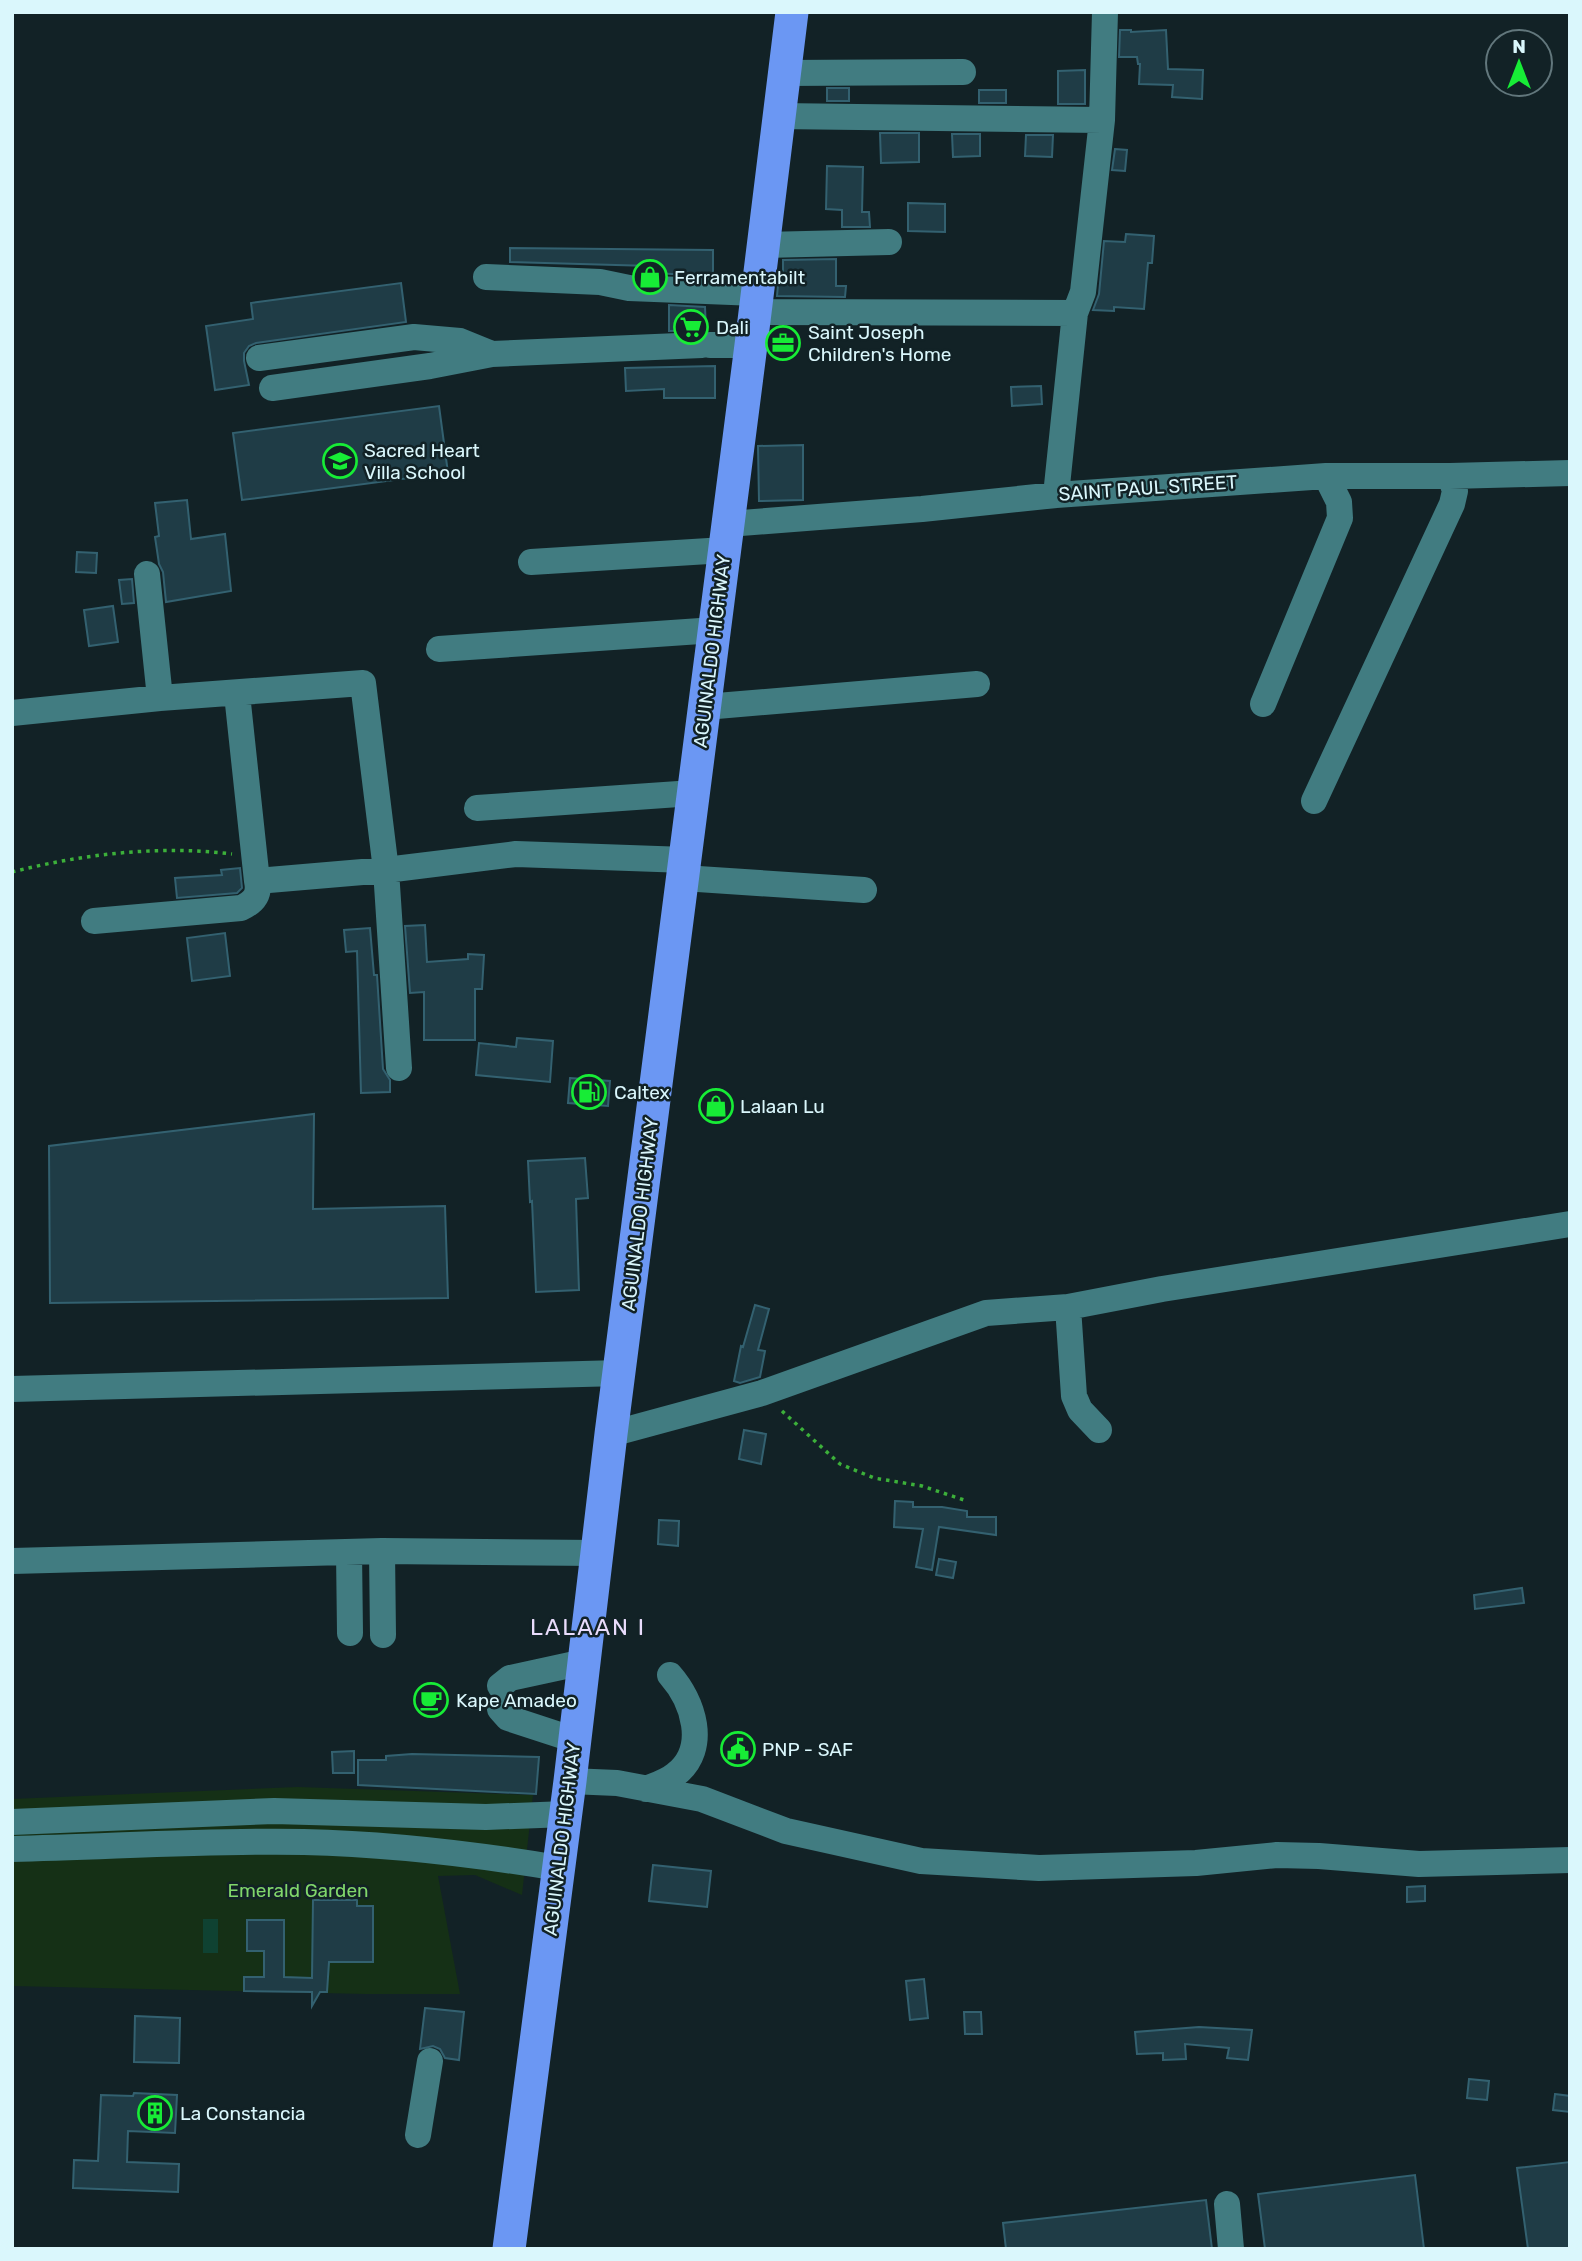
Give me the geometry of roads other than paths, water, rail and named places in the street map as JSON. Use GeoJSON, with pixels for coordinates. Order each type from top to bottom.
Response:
{"type":"FeatureCollection","features":[{"type":"Feature","properties":{"kind":"main road","name":"AGUINALDO HIGHWAY"},"geometry":{"type":"LineString","coordinates":[[509,2249],[792,12]]}},
{"type":"Feature","properties":{"kind":"street"},"geometry":{"type":"LineString","coordinates":[[1056,495],[1075,313],[1083,292],[1102,120],[1105,12]]}},
{"type":"Feature","properties":{"kind":"street"},"geometry":{"type":"LineString","coordinates":[[783,73],[964,72]]}},
{"type":"Feature","properties":{"kind":"street"},"geometry":{"type":"LineString","coordinates":[[778,116],[1102,120]]}},
{"type":"Feature","properties":{"kind":"street"},"geometry":{"type":"LineString","coordinates":[[764,245],[890,243]]}},
{"type":"Feature","properties":{"kind":"street"},"geometry":{"type":"LineString","coordinates":[[486,277],[600,282],[756,303],[1075,313]]}},
{"type":"Feature","properties":{"kind":"street"},"geometry":{"type":"LineString","coordinates":[[259,358],[414,337],[460,341],[492,354]]}},
{"type":"Feature","properties":{"kind":"street"},"geometry":{"type":"LineString","coordinates":[[272,388],[430,366],[492,354],[751,345]]}},
{"type":"Feature","properties":{"kind":"street","name":"SAINT PAUL STREET"},"geometry":{"type":"LineString","coordinates":[[531,562],[908,510],[1056,495],[1326,476],[1570,472]]}},
{"type":"Feature","properties":{"kind":"street"},"geometry":{"type":"LineString","coordinates":[[1263,704],[1340,519],[1339,502],[1326,476]]}},
{"type":"Feature","properties":{"kind":"street"},"geometry":{"type":"LineString","coordinates":[[1314,801],[1452,504],[1455,491],[1450,476]]}},
{"type":"Feature","properties":{"kind":"street"},"geometry":{"type":"LineString","coordinates":[[147,574],[160,698]]}},
{"type":"Feature","properties":{"kind":"street"},"geometry":{"type":"LineString","coordinates":[[439,649],[715,630]]}},
{"type":"Feature","properties":{"kind":"street"},"geometry":{"type":"LineString","coordinates":[[12,713],[160,698],[363,683],[386,870],[399,1068]]}},
{"type":"Feature","properties":{"kind":"street"},"geometry":{"type":"LineString","coordinates":[[705,708],[977,684]]}},
{"type":"Feature","properties":{"kind":"street"},"geometry":{"type":"LineString","coordinates":[[94,922],[242,908],[255,899],[259,889],[237,694]]}},
{"type":"Feature","properties":{"kind":"street"},"geometry":{"type":"LineString","coordinates":[[477,808],[693,793]]}},
{"type":"Feature","properties":{"kind":"street"},"geometry":{"type":"LineString","coordinates":[[256,869],[386,870],[516,855],[685,869],[864,890]]}},
{"type":"Feature","properties":{"kind":"street"},"geometry":{"type":"LineString","coordinates":[[611,1434],[762,1393],[986,1312],[1068,1307],[1162,1289],[1570,1224]]}},
{"type":"Feature","properties":{"kind":"street"},"geometry":{"type":"LineString","coordinates":[[1068,1307],[1074,1396],[1080,1410],[1099,1430]]}},
{"type":"Feature","properties":{"kind":"street"},"geometry":{"type":"LineString","coordinates":[[12,1389],[620,1373]]}},
{"type":"Feature","properties":{"kind":"street"},"geometry":{"type":"LineString","coordinates":[[382,1551],[383,1635]]}},
{"type":"Feature","properties":{"kind":"street"},"geometry":{"type":"LineString","coordinates":[[12,1561],[382,1551],[597,1553]]}},
{"type":"Feature","properties":{"kind":"street"},"geometry":{"type":"LineString","coordinates":[[349,1552],[350,1633]]}},
{"type":"Feature","properties":{"kind":"street"},"geometry":{"type":"LineString","coordinates":[[575,1740],[508,1718],[500,1698],[510,1678],[584,1662]]}},
{"type":"Feature","properties":{"kind":"street"},"geometry":{"type":"LineString","coordinates":[[646,1789],[677,1774],[688,1759],[694,1743],[691,1707],[681,1687],[670,1675]]}},
{"type":"Feature","properties":{"kind":"street"},"geometry":{"type":"LineString","coordinates":[[570,1781],[617,1783],[702,1799],[786,1831],[921,1861],[1039,1868],[1196,1863],[1278,1855],[1419,1864],[1570,1860]]}},
{"type":"Feature","properties":{"kind":"street"},"geometry":{"type":"LineString","coordinates":[[12,1822],[274,1811],[486,1817],[566,1814]]}},
{"type":"Feature","properties":{"kind":"street"},"geometry":{"type":"LineString","coordinates":[[12,1849],[303,1842],[375,1845],[485,1856],[558,1868]]}},
{"type":"Feature","properties":{"kind":"street"},"geometry":{"type":"LineString","coordinates":[[418,2135],[430,2061]]}},
{"type":"Feature","properties":{"kind":"street"},"geometry":{"type":"LineString","coordinates":[[1227,2204],[1231,2249]]}},
{"type":"Feature","properties":{"kind":"place","name":"Ferramentabilt"},"geometry":{"type":"Point","coordinates":[650,277]}},
{"type":"Feature","properties":{"kind":"place","name":"Dali"},"geometry":{"type":"Point","coordinates":[691,327]}},
{"type":"Feature","properties":{"kind":"place","name":"Saint Joseph Children's Home"},"geometry":{"type":"Point","coordinates":[783,343]}},
{"type":"Feature","properties":{"kind":"place","name":"Sacred Heart Villa School"},"geometry":{"type":"Point","coordinates":[340,461]}},
{"type":"Feature","properties":{"kind":"place","name":"Caltex"},"geometry":{"type":"Point","coordinates":[589,1092]}},
{"type":"Feature","properties":{"kind":"place","name":"Lalaan Lu"},"geometry":{"type":"Point","coordinates":[716,1106]}},
{"type":"Feature","properties":{"kind":"place","name":"Kape Amadeo"},"geometry":{"type":"Point","coordinates":[431,1700]}},
{"type":"Feature","properties":{"kind":"place","name":"PNP - SAF"},"geometry":{"type":"Point","coordinates":[738,1749]}},
{"type":"Feature","properties":{"kind":"place","name":"La Constancia"},"geometry":{"type":"Point","coordinates":[155,2113]}},
{"type":"Feature","properties":{"kind":"district","name":"LALAAN I"},"geometry":{"type":"Point","coordinates":[588,1627]}},
{"type":"Feature","properties":{"kind":"park label","name":"Emerald Garden"},"geometry":{"type":"Point","coordinates":[298,1890]}}]}
